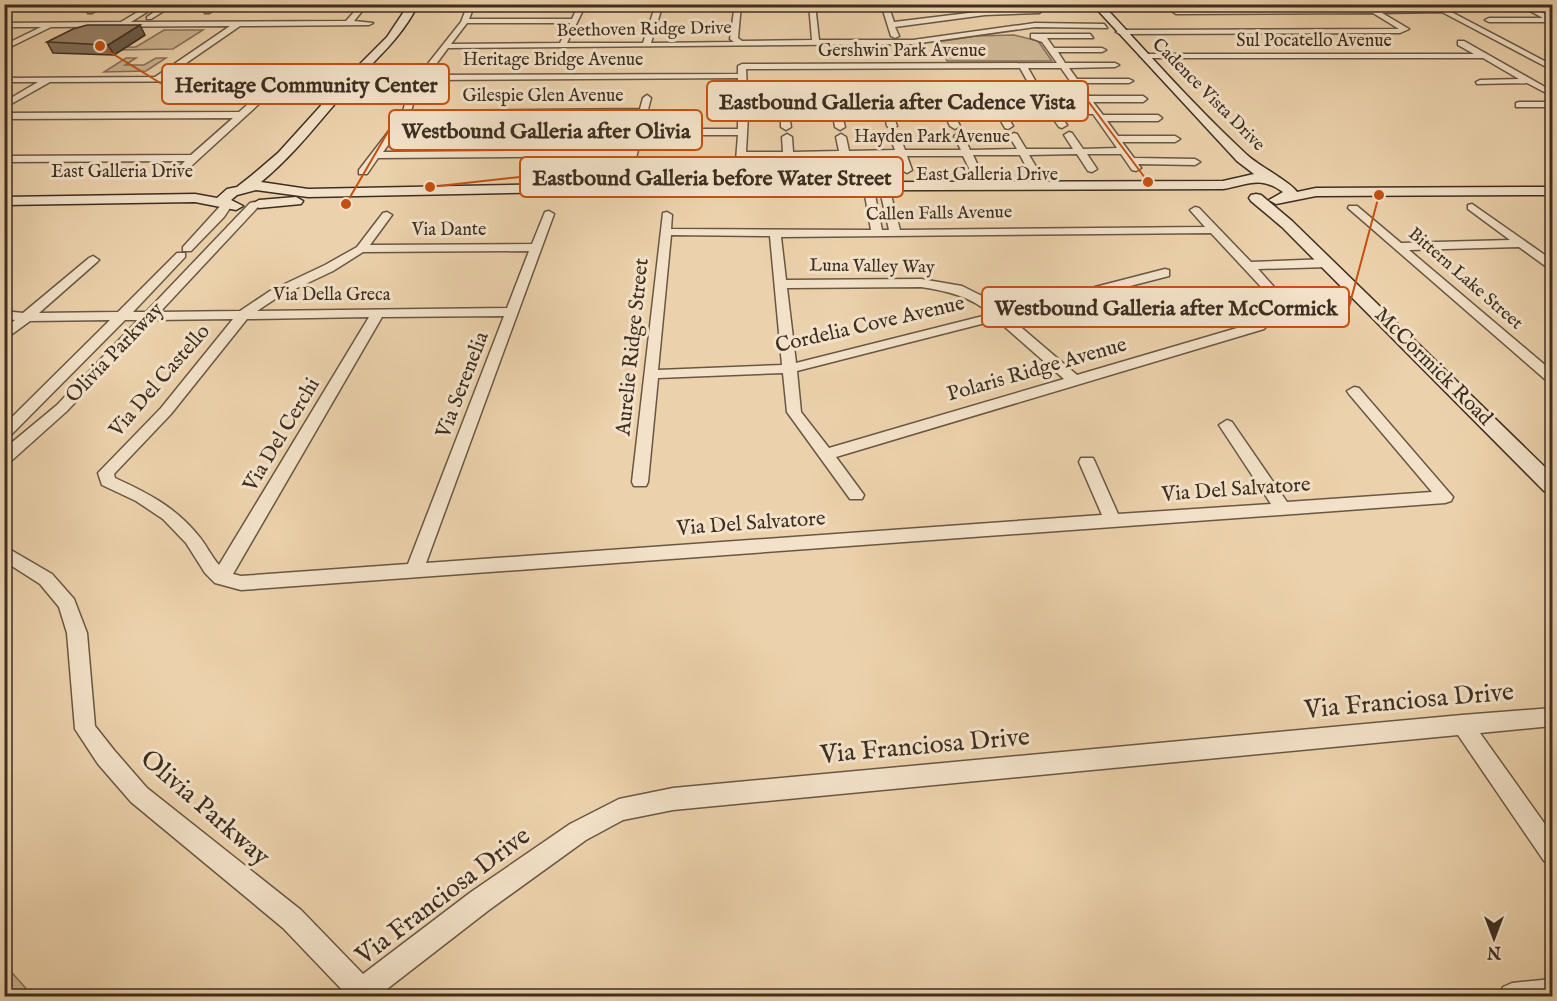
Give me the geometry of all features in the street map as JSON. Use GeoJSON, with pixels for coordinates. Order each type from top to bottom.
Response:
{"type":"FeatureCollection","features":[{"type":"Feature","properties":{"kind":"main road"},"geometry":{"type":"LineString","coordinates":[[226,204],[224,199],[227,195],[263,175],[307,130],[398,31],[414,4]]}},
{"type":"Feature","properties":{"kind":"main road","name":"Cadence Vista Drive"},"geometry":{"type":"LineString","coordinates":[[1085,4],[1144,56],[1242,158],[1275,182]]}},
{"type":"Feature","properties":{"kind":"main road","name":"Cadence Vista Drive"},"geometry":{"type":"LineString","coordinates":[[1096,4],[1187,118]]}},
{"type":"Feature","properties":{"kind":"main road"},"geometry":{"type":"LineString","coordinates":[[256,204],[273,195],[275,192],[271,188],[275,180],[323,126],[335,97]]}},
{"type":"Feature","properties":{"kind":"main road","name":"Cadence Vista Drive"},"geometry":{"type":"LineString","coordinates":[[1227,160],[1240,172],[1237,188],[1252,196]]}},
{"type":"Feature","properties":{"kind":"main road","name":"East Galleria Drive"},"geometry":{"type":"LineString","coordinates":[[4,192],[241,189],[256,186],[308,193],[617,187],[1223,185],[1257,178],[1275,182]]}},
{"type":"Feature","properties":{"kind":"main road"},"geometry":{"type":"LineString","coordinates":[[1275,182],[1316,186],[1552,184]]}},
{"type":"Feature","properties":{"kind":"main road"},"geometry":{"type":"LineString","coordinates":[[1275,182],[1290,191],[1281,209],[1287,224]]}},
{"type":"Feature","properties":{"kind":"main road"},"geometry":{"type":"LineString","coordinates":[[1287,197],[1324,192],[1552,191]]}},
{"type":"Feature","properties":{"kind":"main road","name":"East Galleria Drive"},"geometry":{"type":"LineString","coordinates":[[4,201],[195,198],[240,207],[310,200],[1225,192],[1273,200],[1287,197]]}},
{"type":"Feature","properties":{"kind":"main road","name":"McCormick Road"},"geometry":{"type":"LineString","coordinates":[[1252,196],[1287,224],[1552,486]]}},
{"type":"Feature","properties":{"kind":"street"},"geometry":{"type":"LineString","coordinates":[[90,12],[104,4]]}},
{"type":"Feature","properties":{"kind":"street"},"geometry":{"type":"LineString","coordinates":[[123,24],[157,4]]}},
{"type":"Feature","properties":{"kind":"street"},"geometry":{"type":"LineString","coordinates":[[138,24],[172,4]]}},
{"type":"Feature","properties":{"kind":"street"},"geometry":{"type":"LineString","coordinates":[[207,12],[220,4]]}},
{"type":"Feature","properties":{"kind":"street"},"geometry":{"type":"LineString","coordinates":[[348,23],[365,4]]}},
{"type":"Feature","properties":{"kind":"street"},"geometry":{"type":"LineString","coordinates":[[363,172],[406,114],[408,102],[420,77],[464,21],[472,4]]}},
{"type":"Feature","properties":{"kind":"street"},"geometry":{"type":"LineString","coordinates":[[562,46],[583,4]]}},
{"type":"Feature","properties":{"kind":"street"},"geometry":{"type":"LineString","coordinates":[[646,46],[660,4]]}},
{"type":"Feature","properties":{"kind":"street"},"geometry":{"type":"LineString","coordinates":[[738,4],[734,39],[742,44],[744,113],[740,173]]}},
{"type":"Feature","properties":{"kind":"street"},"geometry":{"type":"LineString","coordinates":[[812,4],[816,42]]}},
{"type":"Feature","properties":{"kind":"street"},"geometry":{"type":"LineString","coordinates":[[884,4],[898,42]]}},
{"type":"Feature","properties":{"kind":"street"},"geometry":{"type":"LineString","coordinates":[[1249,4],[1257,10]]}},
{"type":"Feature","properties":{"kind":"street"},"geometry":{"type":"LineString","coordinates":[[1363,4],[1373,10]]}},
{"type":"Feature","properties":{"kind":"street"},"geometry":{"type":"LineString","coordinates":[[1432,4],[1552,68]]}},
{"type":"Feature","properties":{"kind":"street"},"geometry":{"type":"LineString","coordinates":[[1520,4],[1552,20]]}},
{"type":"Feature","properties":{"kind":"street"},"geometry":{"type":"LineString","coordinates":[[891,25],[962,13],[1036,8],[1048,20]]}},
{"type":"Feature","properties":{"kind":"street","name":"Beethoven Ridge Drive"},"geometry":{"type":"LineString","coordinates":[[445,46],[898,42],[1022,27],[1198,32],[1400,31],[1405,29],[1373,10]]}},
{"type":"Feature","properties":{"kind":"street"},"geometry":{"type":"LineString","coordinates":[[1198,32],[1176,12],[1444,10]]}},
{"type":"Feature","properties":{"kind":"street"},"geometry":{"type":"LineString","coordinates":[[1489,20],[1552,20]]}},
{"type":"Feature","properties":{"kind":"street"},"geometry":{"type":"LineString","coordinates":[[464,21],[575,21]]}},
{"type":"Feature","properties":{"kind":"street"},"geometry":{"type":"LineString","coordinates":[[4,25],[369,23]]}},
{"type":"Feature","properties":{"kind":"street"},"geometry":{"type":"LineString","coordinates":[[158,78],[238,24]]}},
{"type":"Feature","properties":{"kind":"street"},"geometry":{"type":"LineString","coordinates":[[4,48],[51,25]]}},
{"type":"Feature","properties":{"kind":"street"},"geometry":{"type":"LineString","coordinates":[[1090,36],[1034,36],[1044,40],[1052,50],[1133,165],[1195,162]]}},
{"type":"Feature","properties":{"kind":"street"},"geometry":{"type":"LineString","coordinates":[[1506,43],[1461,44],[1552,94]]}},
{"type":"Feature","properties":{"kind":"street"},"geometry":{"type":"LineString","coordinates":[[1052,50],[1102,50]]}},
{"type":"Feature","properties":{"kind":"street","name":"Sul Pocatello Avenue"},"geometry":{"type":"LineString","coordinates":[[1144,56],[1484,56]]}},
{"type":"Feature","properties":{"kind":"street"},"geometry":{"type":"LineString","coordinates":[[1022,65],[1032,82]]}},
{"type":"Feature","properties":{"kind":"street","name":"Gershwin Park Avenue"},"geometry":{"type":"LineString","coordinates":[[742,71],[829,66],[925,66],[977,70],[1022,65],[1114,65]]}},
{"type":"Feature","properties":{"kind":"street","name":"Heritage Bridge Avenue"},"geometry":{"type":"LineString","coordinates":[[4,80],[373,78],[742,71]]}},
{"type":"Feature","properties":{"kind":"street"},"geometry":{"type":"LineString","coordinates":[[184,167],[282,78]]}},
{"type":"Feature","properties":{"kind":"street"},"geometry":{"type":"LineString","coordinates":[[4,106],[49,80]]}},
{"type":"Feature","properties":{"kind":"street"},"geometry":{"type":"LineString","coordinates":[[1074,81],[1129,81]]}},
{"type":"Feature","properties":{"kind":"street"},"geometry":{"type":"LineString","coordinates":[[1480,82],[1529,81]]}},
{"type":"Feature","properties":{"kind":"street"},"geometry":{"type":"LineString","coordinates":[[990,91],[1008,126]]}},
{"type":"Feature","properties":{"kind":"street"},"geometry":{"type":"LineString","coordinates":[[1040,91],[1062,125]]}},
{"type":"Feature","properties":{"kind":"street"},"geometry":{"type":"LineString","coordinates":[[783,92],[789,171]]}},
{"type":"Feature","properties":{"kind":"street"},"geometry":{"type":"LineString","coordinates":[[832,92],[848,171]]}},
{"type":"Feature","properties":{"kind":"street"},"geometry":{"type":"LineString","coordinates":[[883,92],[907,170]]}},
{"type":"Feature","properties":{"kind":"street"},"geometry":{"type":"LineString","coordinates":[[940,92],[975,170]]}},
{"type":"Feature","properties":{"kind":"street"},"geometry":{"type":"LineString","coordinates":[[627,173],[647,98]]}},
{"type":"Feature","properties":{"kind":"street"},"geometry":{"type":"LineString","coordinates":[[1086,99],[1143,99]]}},
{"type":"Feature","properties":{"kind":"street"},"geometry":{"type":"LineString","coordinates":[[1519,105],[1552,105]]}},
{"type":"Feature","properties":{"kind":"street"},"geometry":{"type":"LineString","coordinates":[[744,113],[1053,111],[1158,118]]}},
{"type":"Feature","properties":{"kind":"street","name":"Gilespie Glen Avenue"},"geometry":{"type":"LineString","coordinates":[[406,114],[643,112]]}},
{"type":"Feature","properties":{"kind":"street"},"geometry":{"type":"LineString","coordinates":[[4,116],[240,115]]}},
{"type":"Feature","properties":{"kind":"street"},"geometry":{"type":"LineString","coordinates":[[638,132],[742,132]]}},
{"type":"Feature","properties":{"kind":"street"},"geometry":{"type":"LineString","coordinates":[[1069,135],[1092,169]]}},
{"type":"Feature","properties":{"kind":"street"},"geometry":{"type":"LineString","coordinates":[[1014,136],[1034,170]]}},
{"type":"Feature","properties":{"kind":"street"},"geometry":{"type":"LineString","coordinates":[[1115,139],[1176,139]]}},
{"type":"Feature","properties":{"kind":"street","name":"Hayden Park Avenue"},"geometry":{"type":"LineString","coordinates":[[741,154],[1124,152]]}},
{"type":"Feature","properties":{"kind":"street"},"geometry":{"type":"LineString","coordinates":[[376,155],[632,153]]}},
{"type":"Feature","properties":{"kind":"street"},"geometry":{"type":"LineString","coordinates":[[4,159],[193,158]]}},
{"type":"Feature","properties":{"kind":"street"},"geometry":{"type":"LineString","coordinates":[[870,195],[878,233]]}},
{"type":"Feature","properties":{"kind":"street"},"geometry":{"type":"LineString","coordinates":[[886,195],[895,232]]}},
{"type":"Feature","properties":{"kind":"street","name":"Olivia Parkway"},"geometry":{"type":"LineString","coordinates":[[4,435],[123,316],[226,204]]}},
{"type":"Feature","properties":{"kind":"street","name":"Olivia Parkway"},"geometry":{"type":"LineString","coordinates":[[4,458],[63,408],[256,204]]}},
{"type":"Feature","properties":{"kind":"street"},"geometry":{"type":"LineString","coordinates":[[1472,207],[1552,265]]}},
{"type":"Feature","properties":{"kind":"street","name":"Bittern Lake Street"},"geometry":{"type":"LineString","coordinates":[[1353,208],[1552,378]]}},
{"type":"Feature","properties":{"kind":"street"},"geometry":{"type":"LineString","coordinates":[[1195,210],[1249,266],[1323,259]]}},
{"type":"Feature","properties":{"kind":"street","name":"Via Serenelia"},"geometry":{"type":"LineString","coordinates":[[414,571],[549,213]]}},
{"type":"Feature","properties":{"kind":"street"},"geometry":{"type":"LineString","coordinates":[[361,249],[372,238],[387,215]]}},
{"type":"Feature","properties":{"kind":"street","name":"Aurelie Ridge Street"},"geometry":{"type":"LineString","coordinates":[[640,483],[667,215]]}},
{"type":"Feature","properties":{"kind":"street","name":"Callen Falls Avenue"},"geometry":{"type":"LineString","coordinates":[[665,232],[775,234],[1214,230]]}},
{"type":"Feature","properties":{"kind":"street"},"geometry":{"type":"LineString","coordinates":[[775,234],[794,412],[856,495]]}},
{"type":"Feature","properties":{"kind":"street","name":"Olivia Parkway"},"geometry":{"type":"LineString","coordinates":[[169,268],[167,257],[172,251],[197,238]]}},
{"type":"Feature","properties":{"kind":"street"},"geometry":{"type":"LineString","coordinates":[[1399,247],[1523,243]]}},
{"type":"Feature","properties":{"kind":"street","name":"Via Dante"},"geometry":{"type":"LineString","coordinates":[[361,249],[537,247]]}},
{"type":"Feature","properties":{"kind":"street","name":"Via Del Castello"},"geometry":{"type":"LineString","coordinates":[[221,578],[211,568],[192,539],[169,515],[142,496],[108,481],[106,473],[166,411],[244,314],[274,294],[329,268],[361,249]]}},
{"type":"Feature","properties":{"kind":"street"},"geometry":{"type":"LineString","coordinates":[[1240,256],[1323,259]]}},
{"type":"Feature","properties":{"kind":"street"},"geometry":{"type":"LineString","coordinates":[[4,336],[93,260]]}},
{"type":"Feature","properties":{"kind":"street","name":"Polaris Ridge Avenue"},"geometry":{"type":"LineString","coordinates":[[827,454],[1259,326],[1272,317],[1276,307],[1274,297],[1249,266]]}},
{"type":"Feature","properties":{"kind":"street","name":"Cordelia Cove Avenue"},"geometry":{"type":"LineString","coordinates":[[651,374],[789,369],[1165,273]]}},
{"type":"Feature","properties":{"kind":"street","name":"Luna Valley Way"},"geometry":{"type":"LineString","coordinates":[[780,284],[939,285],[970,294],[1001,315],[1075,381]]}},
{"type":"Feature","properties":{"kind":"street","name":"Via Della Greca"},"geometry":{"type":"LineString","coordinates":[[4,315],[26,317],[513,312]]}},
{"type":"Feature","properties":{"kind":"street","name":"Via Del Cerchi"},"geometry":{"type":"LineString","coordinates":[[221,578],[378,313]]}},
{"type":"Feature","properties":{"kind":"street","name":"Via Del Salvatore"},"geometry":{"type":"LineString","coordinates":[[221,578],[242,583],[1445,497],[1354,391]]}},
{"type":"Feature","properties":{"kind":"street"},"geometry":{"type":"LineString","coordinates":[[1227,425],[1283,509]]}},
{"type":"Feature","properties":{"kind":"street"},"geometry":{"type":"LineString","coordinates":[[4,435],[29,438]]}},
{"type":"Feature","properties":{"kind":"street"},"geometry":{"type":"LineString","coordinates":[[1087,462],[1113,521]]}},
{"type":"Feature","properties":{"kind":"street","name":"Olivia Parkway"},"geometry":{"type":"LineString","coordinates":[[8,558],[46,579],[67,604],[77,633],[86,729],[106,757],[138,795],[292,919],[325,951],[363,994]]}},
{"type":"Feature","properties":{"kind":"street","name":"Via Franciosa Drive"},"geometry":{"type":"LineString","coordinates":[[363,994],[480,901],[578,832],[619,810],[673,799],[1552,717]]}},
{"type":"Feature","properties":{"kind":"street"},"geometry":{"type":"LineString","coordinates":[[1462,724],[1552,853]]}},
{"type":"Feature","properties":{"kind":"street"},"geometry":{"type":"LineString","coordinates":[[1512,996],[1552,992]]}},
{"type":"Feature","properties":{"kind":"shaded area"},"geometry":{"type":"Polygon","coordinates":[[[164,30],[203,30],[173,49],[119,50],[123,47],[136,47],[164,30]]]}},
{"type":"Feature","properties":{"kind":"shaded area"},"geometry":{"type":"Polygon","coordinates":[[[1014,35],[1038,41],[1052,61],[947,61],[937,42],[976,36],[1014,35]]]}},
{"type":"Feature","properties":{"kind":"shaded area"},"geometry":{"type":"Polygon","coordinates":[[[126,58],[136,58],[125,65],[144,65],[156,58],[166,58],[146,71],[104,72],[126,58]]]}},
{"type":"Feature","properties":{"kind":"shaded area"},"geometry":{"type":"Polygon","coordinates":[[[5,965],[31,994],[33,996],[5,996],[5,965]]]}},
{"type":"Feature","properties":{"kind":"building"},"geometry":{"type":"Polygon","coordinates":[[[87,25],[140,25],[108,45],[47,42],[87,25]]]}},
{"type":"Feature","properties":{"kind":"place","name":"Heritage Community Center"},"geometry":{"type":"Point","coordinates":[100,46]}},
{"type":"Feature","properties":{"kind":"place","name":"Eastbound Galleria after Cadence Vista"},"geometry":{"type":"Point","coordinates":[1148,182]}},
{"type":"Feature","properties":{"kind":"place","name":"Eastbound Galleria before Water Street"},"geometry":{"type":"Point","coordinates":[430,187]}},
{"type":"Feature","properties":{"kind":"place","name":"Westbound Galleria after McCormick"},"geometry":{"type":"Point","coordinates":[1379,195]}},
{"type":"Feature","properties":{"kind":"place","name":"Westbound Galleria after Olivia"},"geometry":{"type":"Point","coordinates":[346,204]}}]}
